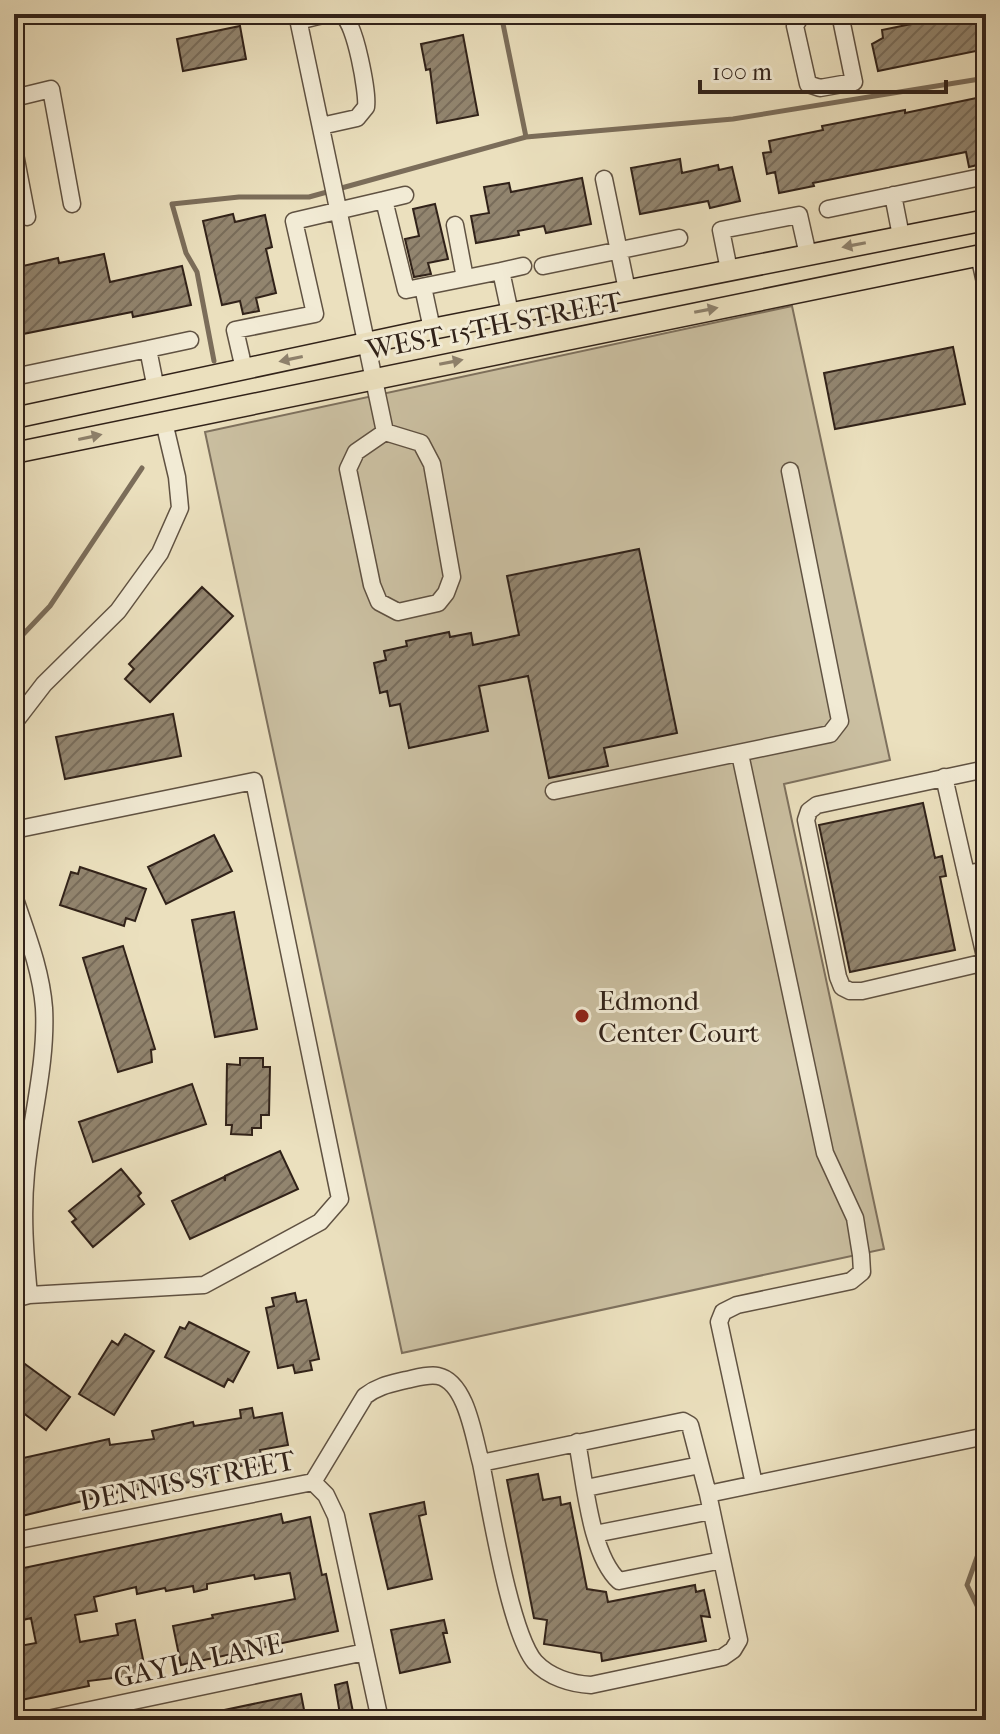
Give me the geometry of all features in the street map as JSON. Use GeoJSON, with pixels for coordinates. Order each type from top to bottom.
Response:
{"type":"FeatureCollection","features":[{"type":"Feature","properties":{"kind":"main road","name":"WEST 15TH STREET"},"geometry":{"type":"LineString","coordinates":[[14,418],[367,342],[986,220]]}},
{"type":"Feature","properties":{"kind":"main road","name":"WEST 15TH STREET"},"geometry":{"type":"LineString","coordinates":[[14,453],[982,254]]}},
{"type":"Feature","properties":{"kind":"street"},"geometry":{"type":"LineString","coordinates":[[321,126],[357,118],[366,107],[350,23],[343,16],[333,14],[298,17],[385,432]]}},
{"type":"Feature","properties":{"kind":"street"},"geometry":{"type":"LineString","coordinates":[[802,14],[795,26],[808,84],[820,88],[854,82],[840,14]]}},
{"type":"Feature","properties":{"kind":"street"},"geometry":{"type":"LineString","coordinates":[[14,98],[51,89],[72,204]]}},
{"type":"Feature","properties":{"kind":"street"},"geometry":{"type":"LineString","coordinates":[[14,149],[27,217]]}},
{"type":"Feature","properties":{"kind":"street"},"geometry":{"type":"LineString","coordinates":[[828,209],[986,176]]}},
{"type":"Feature","properties":{"kind":"street"},"geometry":{"type":"LineString","coordinates":[[604,179],[627,290]]}},
{"type":"Feature","properties":{"kind":"street"},"geometry":{"type":"LineString","coordinates":[[244,369],[235,330],[315,314],[294,221],[405,195]]}},
{"type":"Feature","properties":{"kind":"street"},"geometry":{"type":"LineString","coordinates":[[893,195],[901,236]]}},
{"type":"Feature","properties":{"kind":"street"},"geometry":{"type":"LineString","coordinates":[[384,200],[406,290],[523,266]]}},
{"type":"Feature","properties":{"kind":"street"},"geometry":{"type":"LineString","coordinates":[[729,270],[721,230],[804,214],[808,255]]}},
{"type":"Feature","properties":{"kind":"street"},"geometry":{"type":"LineString","coordinates":[[455,225],[465,278]]}},
{"type":"Feature","properties":{"kind":"street"},"geometry":{"type":"LineString","coordinates":[[543,266],[679,238]]}},
{"type":"Feature","properties":{"kind":"street"},"geometry":{"type":"LineString","coordinates":[[982,254],[986,287]]}},
{"type":"Feature","properties":{"kind":"street"},"geometry":{"type":"LineString","coordinates":[[501,271],[510,313]]}},
{"type":"Feature","properties":{"kind":"street"},"geometry":{"type":"LineString","coordinates":[[423,287],[432,329]]}},
{"type":"Feature","properties":{"kind":"street"},"geometry":{"type":"LineString","coordinates":[[14,377],[190,340]]}},
{"type":"Feature","properties":{"kind":"street"},"geometry":{"type":"LineString","coordinates":[[148,349],[156,389]]}},
{"type":"Feature","properties":{"kind":"street"},"geometry":{"type":"LineString","coordinates":[[14,723],[44,684],[118,611],[160,553],[180,508],[177,477],[164,422]]}},
{"type":"Feature","properties":{"kind":"street"},"geometry":{"type":"LineString","coordinates":[[385,432],[421,443],[432,464],[452,577],[438,603],[398,612],[379,602],[372,585],[348,469],[356,452],[385,432]]}},
{"type":"Feature","properties":{"kind":"street"},"geometry":{"type":"LineString","coordinates":[[554,791],[830,734],[840,721],[790,471]]}},
{"type":"Feature","properties":{"kind":"street"},"geometry":{"type":"LineString","coordinates":[[740,754],[825,1153],[855,1218],[862,1264],[862,1272],[851,1281],[737,1305],[723,1312],[719,1322],[754,1484]]}},
{"type":"Feature","properties":{"kind":"street"},"geometry":{"type":"LineString","coordinates":[[944,777],[986,962],[862,991],[850,991],[842,987],[838,977],[807,833],[809,811],[817,805],[944,777],[986,769]]}},
{"type":"Feature","properties":{"kind":"street"},"geometry":{"type":"LineString","coordinates":[[14,830],[254,781],[340,1199],[320,1222],[204,1285],[22,1297],[26,1171],[44,1043],[44,1007],[37,965],[14,896]]}},
{"type":"Feature","properties":{"kind":"street"},"geometry":{"type":"LineString","coordinates":[[966,874],[986,870]]}},
{"type":"Feature","properties":{"kind":"street"},"geometry":{"type":"LineString","coordinates":[[313,1482],[365,1396],[377,1387],[422,1376],[439,1376],[452,1384],[463,1397],[514,1612],[525,1648],[537,1664],[575,1684],[591,1685],[723,1657],[733,1650],[739,1640],[690,1425],[683,1421],[481,1463]]}},
{"type":"Feature","properties":{"kind":"street"},"geometry":{"type":"LineString","coordinates":[[708,1494],[986,1436]]}},
{"type":"Feature","properties":{"kind":"street"},"geometry":{"type":"LineString","coordinates":[[577,1442],[603,1562],[619,1581],[722,1560]]}},
{"type":"Feature","properties":{"kind":"street"},"geometry":{"type":"LineString","coordinates":[[586,1488],[700,1465]]}},
{"type":"Feature","properties":{"kind":"street","name":"DENNIS STREET"},"geometry":{"type":"LineString","coordinates":[[14,1541],[313,1482],[326,1495],[336,1516],[380,1720]]}},
{"type":"Feature","properties":{"kind":"street"},"geometry":{"type":"LineString","coordinates":[[595,1534],[711,1511]]}},
{"type":"Feature","properties":{"kind":"street","name":"GAYLA LANE"},"geometry":{"type":"LineString","coordinates":[[43,1720],[365,1652]]}},
{"type":"Feature","properties":{"kind":"shaded area","name":"Edmond Center Court"},"geometry":{"type":"Polygon","coordinates":[[[792,306],[890,760],[784,784],[884,1249],[402,1353],[205,432],[792,306]]]}},
{"type":"Feature","properties":{"kind":"building"},"geometry":{"type":"Polygon","coordinates":[[[925,14],[977,14],[986,25],[986,49],[878,71],[872,44],[883,38],[882,30],[916,23],[925,14]]]}},
{"type":"Feature","properties":{"kind":"building"},"geometry":{"type":"Polygon","coordinates":[[[240,26],[246,59],[183,71],[177,39],[240,26]]]}},
{"type":"Feature","properties":{"kind":"building"},"geometry":{"type":"Polygon","coordinates":[[[463,35],[478,115],[437,123],[430,69],[426,70],[421,44],[463,35]]]}},
{"type":"Feature","properties":{"kind":"building"},"geometry":{"type":"Polygon","coordinates":[[[986,96],[986,163],[969,167],[966,152],[813,183],[814,186],[779,193],[775,172],[767,174],[763,153],[771,152],[769,141],[823,130],[822,126],[986,96]]]}},
{"type":"Feature","properties":{"kind":"building"},"geometry":{"type":"Polygon","coordinates":[[[680,159],[682,173],[718,165],[719,170],[732,167],[740,201],[710,208],[708,201],[640,214],[631,168],[680,159]]]}},
{"type":"Feature","properties":{"kind":"building"},"geometry":{"type":"Polygon","coordinates":[[[582,178],[591,224],[546,233],[544,226],[518,231],[519,235],[476,243],[471,216],[489,213],[484,187],[509,183],[511,192],[582,178]]]}},
{"type":"Feature","properties":{"kind":"building"},"geometry":{"type":"Polygon","coordinates":[[[435,204],[448,259],[428,263],[431,274],[414,277],[405,239],[419,236],[413,209],[435,204]]]}},
{"type":"Feature","properties":{"kind":"building"},"geometry":{"type":"Polygon","coordinates":[[[233,214],[235,222],[265,215],[272,247],[266,249],[276,293],[256,298],[259,311],[243,314],[240,301],[222,305],[203,221],[233,214]]]}},
{"type":"Feature","properties":{"kind":"building"},"geometry":{"type":"Polygon","coordinates":[[[104,254],[110,282],[182,266],[191,305],[133,317],[132,312],[23,334],[14,295],[14,268],[58,258],[59,263],[104,254]]]}},
{"type":"Feature","properties":{"kind":"building"},"geometry":{"type":"Polygon","coordinates":[[[953,347],[965,404],[835,429],[824,373],[953,347]]]}},
{"type":"Feature","properties":{"kind":"building"},"geometry":{"type":"Polygon","coordinates":[[[639,549],[677,733],[604,748],[608,766],[549,778],[528,676],[479,686],[488,731],[409,748],[400,704],[390,706],[387,691],[380,693],[374,663],[386,660],[384,651],[407,646],[406,641],[449,632],[450,637],[471,633],[473,645],[519,635],[507,576],[639,549]]]}},
{"type":"Feature","properties":{"kind":"building"},"geometry":{"type":"Polygon","coordinates":[[[202,587],[233,616],[150,702],[125,679],[134,669],[129,664],[202,587]]]}},
{"type":"Feature","properties":{"kind":"building"},"geometry":{"type":"Polygon","coordinates":[[[173,714],[181,756],[65,779],[56,737],[173,714]]]}},
{"type":"Feature","properties":{"kind":"building"},"geometry":{"type":"Polygon","coordinates":[[[923,803],[935,858],[942,856],[946,876],[940,877],[955,950],[850,972],[819,825],[923,803]]]}},
{"type":"Feature","properties":{"kind":"building"},"geometry":{"type":"Polygon","coordinates":[[[214,835],[232,871],[166,904],[148,867],[214,835]]]}},
{"type":"Feature","properties":{"kind":"building"},"geometry":{"type":"Polygon","coordinates":[[[80,867],[146,889],[135,921],[126,918],[124,926],[60,905],[71,872],[78,874],[80,867]]]}},
{"type":"Feature","properties":{"kind":"building"},"geometry":{"type":"Polygon","coordinates":[[[234,912],[257,1029],[215,1037],[192,920],[234,912]]]}},
{"type":"Feature","properties":{"kind":"building"},"geometry":{"type":"Polygon","coordinates":[[[123,946],[155,1049],[151,1050],[152,1062],[118,1072],[83,958],[123,946]]]}},
{"type":"Feature","properties":{"kind":"building"},"geometry":{"type":"Polygon","coordinates":[[[240,1058],[263,1058],[263,1067],[270,1067],[269,1115],[261,1115],[261,1128],[252,1128],[252,1135],[231,1134],[232,1125],[226,1125],[227,1064],[240,1065],[240,1058]]]}},
{"type":"Feature","properties":{"kind":"building"},"geometry":{"type":"Polygon","coordinates":[[[192,1084],[206,1124],[93,1162],[79,1122],[192,1084]]]}},
{"type":"Feature","properties":{"kind":"building"},"geometry":{"type":"Polygon","coordinates":[[[280,1151],[298,1189],[190,1239],[172,1201],[224,1177],[225,1181],[225,1176],[280,1151]]]}},
{"type":"Feature","properties":{"kind":"building"},"geometry":{"type":"Polygon","coordinates":[[[121,1169],[141,1193],[138,1196],[144,1204],[93,1247],[72,1222],[76,1219],[69,1211],[121,1169]]]}},
{"type":"Feature","properties":{"kind":"building"},"geometry":{"type":"Polygon","coordinates":[[[295,1293],[297,1302],[306,1300],[319,1359],[310,1361],[312,1370],[295,1373],[293,1365],[278,1368],[266,1308],[274,1306],[272,1298],[295,1293]]]}},
{"type":"Feature","properties":{"kind":"building"},"geometry":{"type":"Polygon","coordinates":[[[189,1322],[249,1352],[233,1382],[228,1379],[224,1387],[165,1357],[180,1327],[185,1329],[189,1322]]]}},
{"type":"Feature","properties":{"kind":"building"},"geometry":{"type":"Polygon","coordinates":[[[125,1334],[154,1351],[114,1415],[79,1394],[112,1341],[118,1345],[125,1334]]]}},
{"type":"Feature","properties":{"kind":"building"},"geometry":{"type":"Polygon","coordinates":[[[14,1356],[70,1397],[46,1430],[14,1406],[14,1356]]]}},
{"type":"Feature","properties":{"kind":"building"},"geometry":{"type":"Polygon","coordinates":[[[252,1408],[254,1418],[282,1413],[288,1445],[260,1450],[263,1465],[251,1467],[250,1464],[205,1473],[206,1478],[191,1482],[119,1492],[22,1516],[14,1481],[14,1460],[109,1439],[110,1445],[154,1439],[152,1431],[193,1422],[194,1426],[241,1418],[240,1410],[252,1408]]]}},
{"type":"Feature","properties":{"kind":"building"},"geometry":{"type":"Polygon","coordinates":[[[538,1474],[543,1500],[560,1497],[561,1505],[570,1503],[587,1589],[606,1592],[608,1602],[695,1585],[696,1592],[704,1590],[710,1617],[701,1616],[706,1641],[602,1661],[601,1653],[544,1644],[547,1620],[534,1618],[507,1480],[538,1474]]]}},
{"type":"Feature","properties":{"kind":"building"},"geometry":{"type":"Polygon","coordinates":[[[424,1502],[426,1514],[419,1516],[432,1579],[388,1589],[370,1514],[424,1502]]]}},
{"type":"Feature","properties":{"kind":"building"},"geometry":{"type":"Polygon","coordinates":[[[281,1514],[283,1523],[310,1517],[338,1631],[181,1665],[173,1626],[295,1599],[290,1573],[255,1579],[254,1575],[207,1584],[207,1589],[194,1592],[193,1586],[137,1594],[136,1587],[94,1597],[97,1611],[75,1615],[80,1642],[118,1635],[116,1624],[135,1620],[146,1674],[88,1681],[89,1686],[21,1700],[14,1647],[36,1643],[31,1618],[23,1620],[14,1570],[281,1514]]]}},
{"type":"Feature","properties":{"kind":"building"},"geometry":{"type":"Polygon","coordinates":[[[444,1620],[447,1633],[443,1633],[450,1662],[400,1673],[391,1630],[444,1620]]]}},
{"type":"Feature","properties":{"kind":"building"},"geometry":{"type":"Polygon","coordinates":[[[347,1682],[354,1717],[341,1720],[335,1685],[347,1682]]]}},
{"type":"Feature","properties":{"kind":"building"},"geometry":{"type":"Polygon","coordinates":[[[301,1694],[306,1720],[206,1720],[205,1714],[301,1694]]]}},
{"type":"Feature","properties":{"kind":"waterway"},"geometry":{"type":"LineString","coordinates":[[501,14],[526,137]]}},
{"type":"Feature","properties":{"kind":"waterway"},"geometry":{"type":"LineString","coordinates":[[214,361],[197,272],[186,253],[172,204],[239,197],[309,197],[526,137],[733,119],[986,78]]}},
{"type":"Feature","properties":{"kind":"waterway"},"geometry":{"type":"LineString","coordinates":[[14,644],[50,606],[142,468]]}},
{"type":"Feature","properties":{"kind":"waterway"},"geometry":{"type":"LineString","coordinates":[[986,1532],[967,1585],[986,1624]]}},
{"type":"Feature","properties":{"kind":"waterway"},"geometry":{"type":"LineString","coordinates":[[929,1720],[951,1717],[967,1720]]}},
{"type":"Feature","properties":{"kind":"place","name":"Edmond Center Court"},"geometry":{"type":"Point","coordinates":[582,1016]}}]}
